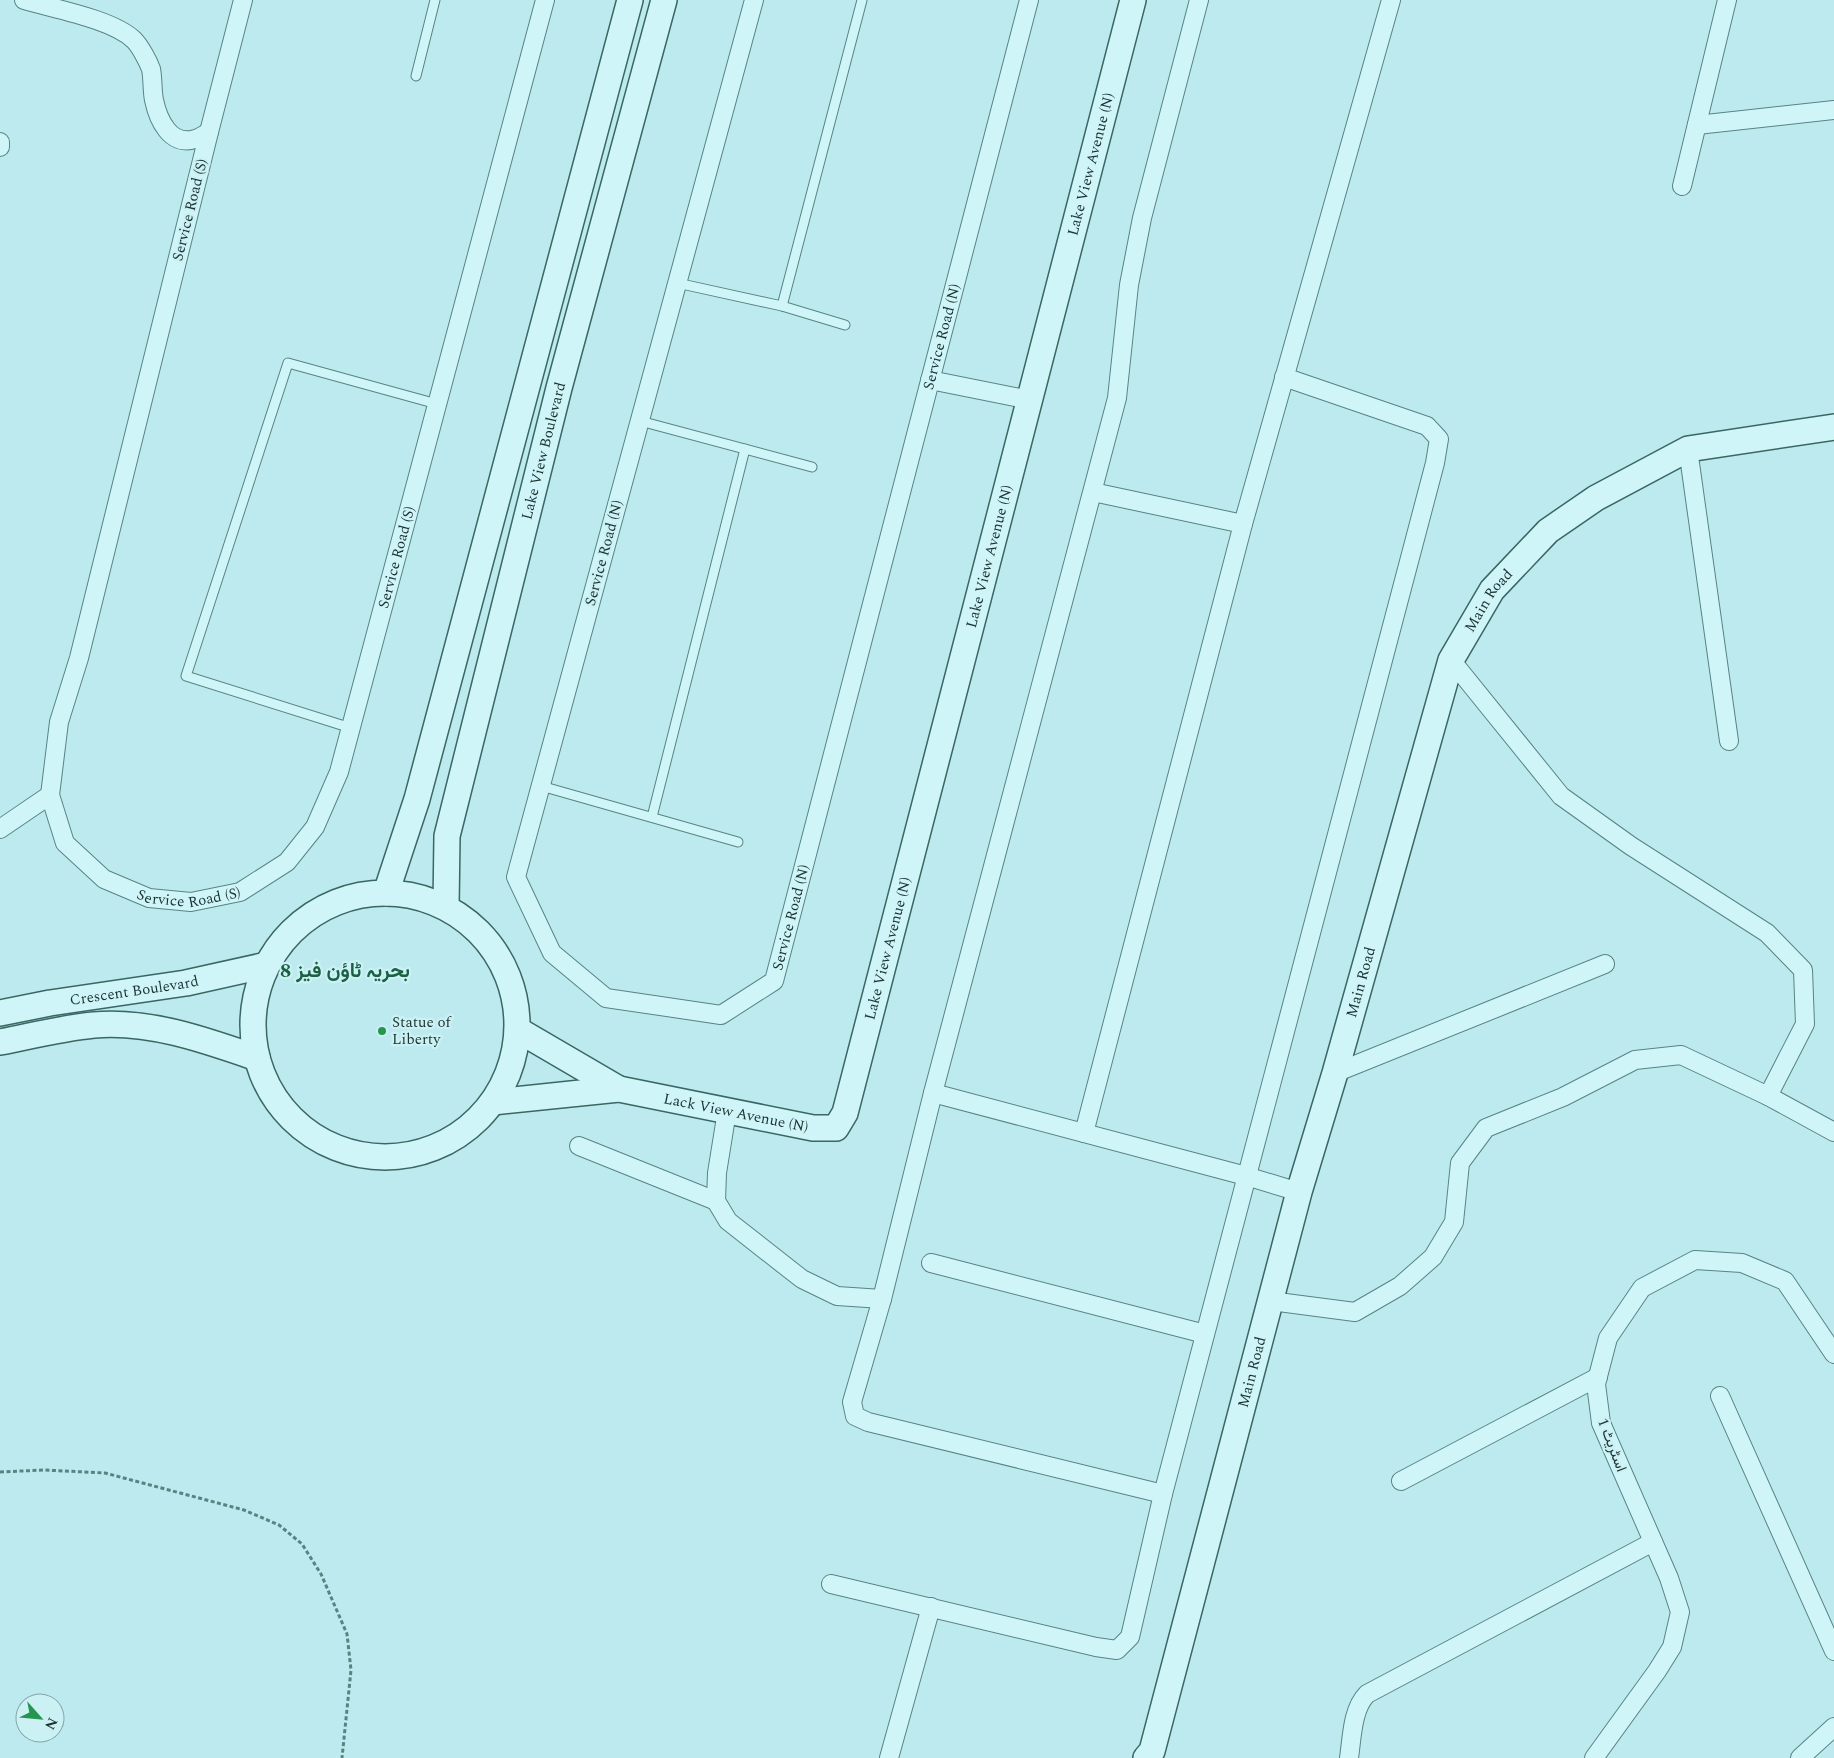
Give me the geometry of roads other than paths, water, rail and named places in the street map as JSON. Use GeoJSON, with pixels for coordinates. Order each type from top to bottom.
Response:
{"type":"FeatureCollection","features":[{"type":"Feature","properties":{"kind":"street"},"geometry":{"type":"LineString","coordinates":[[24,0],[107,24],[121,30],[136,41],[151,68],[154,101],[160,121],[169,134],[180,139],[194,140],[209,132]]}},
{"type":"Feature","properties":{"kind":"street","name":"Service Road (S)"},"geometry":{"type":"LineString","coordinates":[[243,0],[79,658],[59,722],[50,795],[65,843],[104,879],[149,898],[190,902],[240,892],[287,862],[315,827],[339,772],[545,0]]}},
{"type":"Feature","properties":{"kind":"street","name":"Lake View Boulevard"},"geometry":{"type":"LineString","coordinates":[[386,892],[416,799],[630,0]]}},
{"type":"Feature","properties":{"kind":"street","name":"Lake View Boulevard"},"geometry":{"type":"LineString","coordinates":[[446,907],[447,836],[559,388],[664,0]]}},
{"type":"Feature","properties":{"kind":"street","name":"Service Road (N)"},"geometry":{"type":"LineString","coordinates":[[754,0],[516,877],[552,953],[606,998],[721,1015],[774,981],[1029,0]]}},
{"type":"Feature","properties":{"kind":"street","name":"Lake View Avenue (N)"},"geometry":{"type":"LineString","coordinates":[[845,1114],[1133,0]]}},
{"type":"Feature","properties":{"kind":"street"},"geometry":{"type":"LineString","coordinates":[[1163,1494],[868,1422],[855,1416],[852,1402],[882,1299],[933,1094],[1117,398],[1129,285],[1142,218],[1199,0]]}},
{"type":"Feature","properties":{"kind":"street"},"geometry":{"type":"LineString","coordinates":[[1084,1133],[1243,524],[1391,0]]}},
{"type":"Feature","properties":{"kind":"street"},"geometry":{"type":"LineString","coordinates":[[1682,186],[1727,0]]}},
{"type":"Feature","properties":{"kind":"street"},"geometry":{"type":"LineString","coordinates":[[1696,125],[1834,110]]}},
{"type":"Feature","properties":{"kind":"street"},"geometry":{"type":"LineString","coordinates":[[0,142],[0,147]]}},
{"type":"Feature","properties":{"kind":"street"},"geometry":{"type":"LineString","coordinates":[[831,1584],[1096,1647],[1118,1650],[1130,1637],[1163,1494],[1435,463],[1439,440],[1427,426],[1284,377]]}},
{"type":"Feature","properties":{"kind":"street"},"geometry":{"type":"LineString","coordinates":[[930,380],[1030,400]]}},
{"type":"Feature","properties":{"kind":"street","name":"Main Road"},"geometry":{"type":"LineString","coordinates":[[1146,1758],[1152,1751],[1299,1192],[1335,1073],[1450,660],[1492,590],[1548,531],[1596,498],[1688,449],[1834,427]]}},
{"type":"Feature","properties":{"kind":"street"},"geometry":{"type":"LineString","coordinates":[[1688,449],[1729,741]]}},
{"type":"Feature","properties":{"kind":"street"},"geometry":{"type":"LineString","coordinates":[[1093,492],[1243,524]]}},
{"type":"Feature","properties":{"kind":"street"},"geometry":{"type":"LineString","coordinates":[[1450,660],[1561,796],[1631,846],[1767,933],[1803,970],[1805,1024],[1768,1096]]}},
{"type":"Feature","properties":{"kind":"street"},"geometry":{"type":"LineString","coordinates":[[0,829],[50,795]]}},
{"type":"Feature","properties":{"kind":"street"},"geometry":{"type":"LineString","coordinates":[[386,892],[407,894],[427,899],[446,907],[467,920],[485,938],[500,958],[510,981],[516,1005],[518,1030],[514,1056],[506,1080],[493,1102],[473,1125],[448,1142],[420,1154],[390,1158],[360,1156],[332,1147],[306,1132],[284,1112],[267,1086],[257,1058],[253,1035],[253,1011],[258,988],[267,965],[280,945],[297,927],[316,912],[338,901],[386,892]]}},
{"type":"Feature","properties":{"kind":"street"},"geometry":{"type":"LineString","coordinates":[[1335,1073],[1605,964]]}},
{"type":"Feature","properties":{"kind":"street","name":"Crescent Boulevard"},"geometry":{"type":"LineString","coordinates":[[0,1013],[58,1002],[186,983],[267,965]]}},
{"type":"Feature","properties":{"kind":"street","name":"Crescent Boulevard"},"geometry":{"type":"LineString","coordinates":[[0,1042],[94,1025],[131,1026],[204,1039],[257,1058]]}},
{"type":"Feature","properties":{"kind":"street","name":"Lack View Avenue (N)"},"geometry":{"type":"LineString","coordinates":[[518,1030],[619,1088],[813,1128],[836,1128],[845,1114]]}},
{"type":"Feature","properties":{"kind":"street"},"geometry":{"type":"LineString","coordinates":[[1270,1300],[1355,1312],[1400,1286],[1433,1257],[1454,1222],[1460,1163],[1486,1128],[1563,1097],[1635,1060],[1681,1055],[1768,1096],[1834,1132]]}},
{"type":"Feature","properties":{"kind":"street","name":"Lack View Avenue (N)"},"geometry":{"type":"LineString","coordinates":[[493,1102],[619,1088]]}},
{"type":"Feature","properties":{"kind":"street"},"geometry":{"type":"LineString","coordinates":[[933,1094],[1246,1176],[1299,1192]]}},
{"type":"Feature","properties":{"kind":"street"},"geometry":{"type":"LineString","coordinates":[[728,1111],[717,1173],[716,1201],[728,1221],[802,1279],[838,1296],[882,1299]]}},
{"type":"Feature","properties":{"kind":"street"},"geometry":{"type":"LineString","coordinates":[[579,1146],[716,1201]]}},
{"type":"Feature","properties":{"kind":"street","name":"اسٹریٹ 1"},"geometry":{"type":"LineString","coordinates":[[1594,1758],[1657,1671],[1672,1647],[1680,1612],[1669,1578],[1601,1423],[1596,1384],[1608,1338],[1642,1288],[1695,1260],[1742,1263],[1785,1281],[1834,1354]]}},
{"type":"Feature","properties":{"kind":"street"},"geometry":{"type":"LineString","coordinates":[[931,1263],[1205,1334]]}},
{"type":"Feature","properties":{"kind":"street"},"geometry":{"type":"LineString","coordinates":[[1401,1481],[1598,1377]]}},
{"type":"Feature","properties":{"kind":"street"},"geometry":{"type":"LineString","coordinates":[[1720,1396],[1834,1651]]}},
{"type":"Feature","properties":{"kind":"street"},"geometry":{"type":"LineString","coordinates":[[1349,1758],[1357,1710],[1362,1699],[1367,1694],[1653,1542]]}},
{"type":"Feature","properties":{"kind":"street"},"geometry":{"type":"LineString","coordinates":[[889,1758],[931,1607]]}},
{"type":"Feature","properties":{"kind":"street"},"geometry":{"type":"LineString","coordinates":[[1800,1758],[1834,1727]]}},
{"type":"Feature","properties":{"kind":"lane"},"geometry":{"type":"LineString","coordinates":[[416,76],[435,0]]}},
{"type":"Feature","properties":{"kind":"lane"},"geometry":{"type":"LineString","coordinates":[[782,306],[862,0]]}},
{"type":"Feature","properties":{"kind":"lane"},"geometry":{"type":"LineString","coordinates":[[677,283],[782,306],[845,325]]}},
{"type":"Feature","properties":{"kind":"lane"},"geometry":{"type":"LineString","coordinates":[[351,728],[186,676],[288,363],[437,404]]}},
{"type":"Feature","properties":{"kind":"lane"},"geometry":{"type":"LineString","coordinates":[[640,421],[812,467]]}},
{"type":"Feature","properties":{"kind":"lane"},"geometry":{"type":"LineString","coordinates":[[652,817],[745,449]]}},
{"type":"Feature","properties":{"kind":"lane"},"geometry":{"type":"LineString","coordinates":[[541,786],[738,842]]}},
{"type":"Feature","properties":{"kind":"place","name":"Statue of Liberty"},"geometry":{"type":"Point","coordinates":[382,1031]}},
{"type":"Feature","properties":{"kind":"district","name":"بحریہ ٹاؤن فیز 8"},"geometry":{"type":"Point","coordinates":[345,971]}}]}
